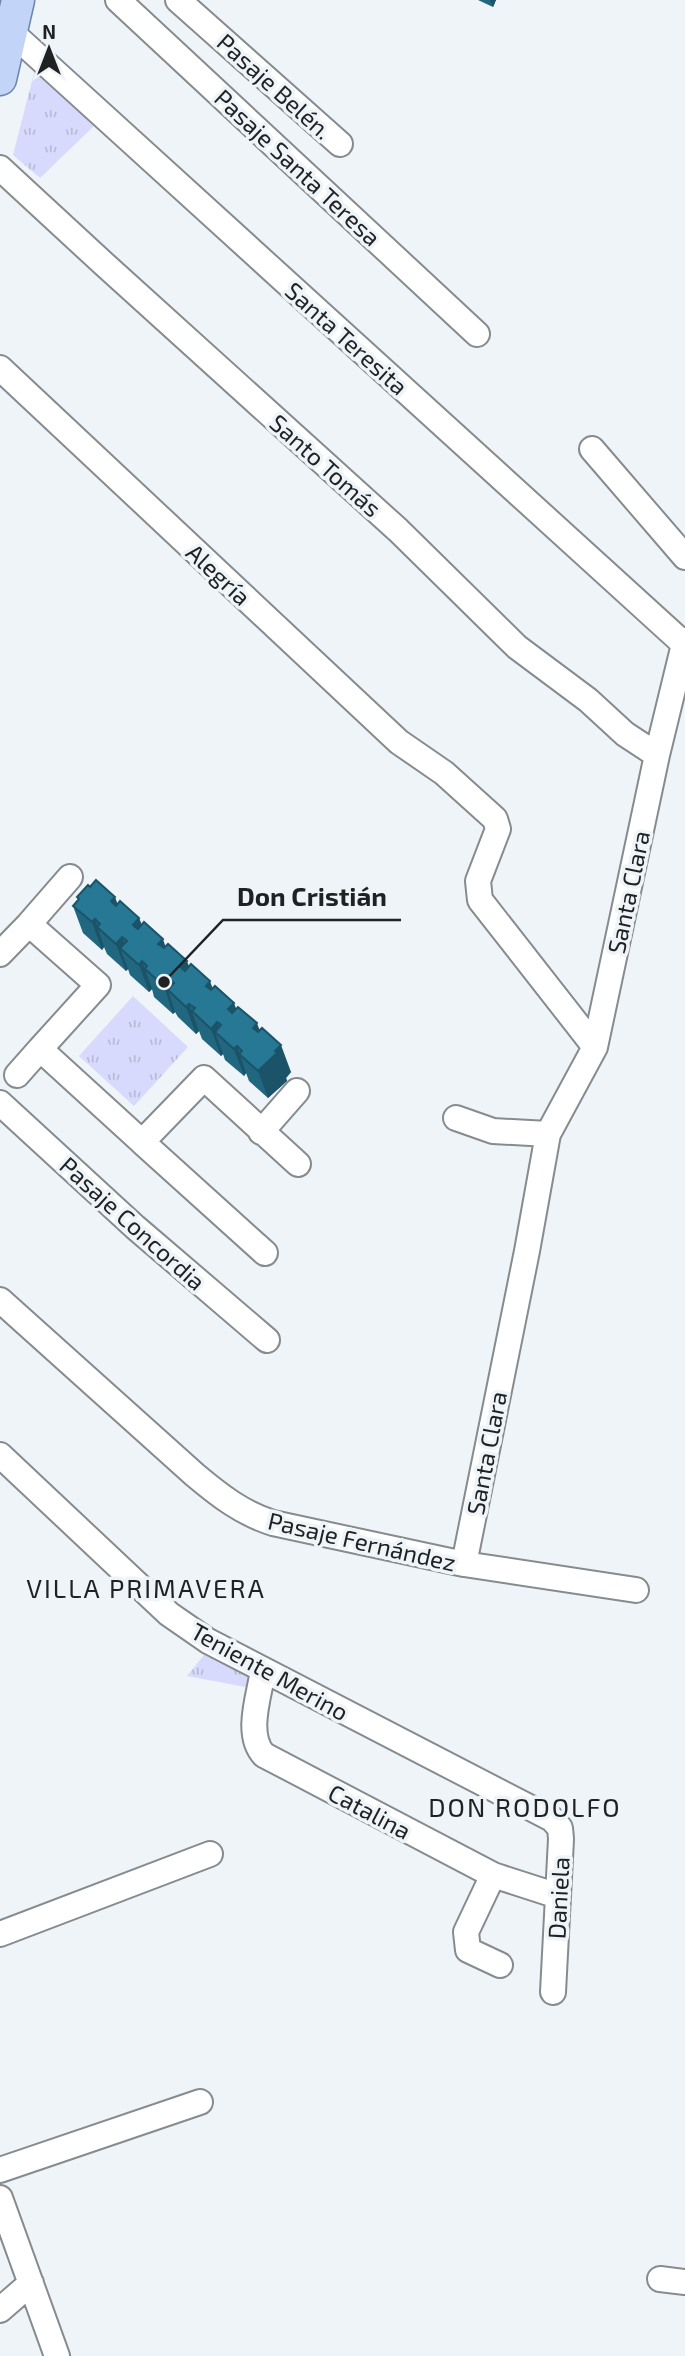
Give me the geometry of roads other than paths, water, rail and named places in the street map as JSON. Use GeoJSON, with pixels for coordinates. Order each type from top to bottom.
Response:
{"type":"FeatureCollection","features":[{"type":"Feature","properties":{"kind":"main road"},"geometry":{"type":"LineString","coordinates":[[0,79],[18,0]]}},
{"type":"Feature","properties":{"kind":"street","name":"Pasaje Santa Teresa"},"geometry":{"type":"LineString","coordinates":[[118,0],[477,334]]}},
{"type":"Feature","properties":{"kind":"street","name":"Pasaje Belén."},"geometry":{"type":"LineString","coordinates":[[178,0],[340,144]]}},
{"type":"Feature","properties":{"kind":"street","name":"Santa Teresita"},"geometry":{"type":"LineString","coordinates":[[11,32],[684,642]]}},
{"type":"Feature","properties":{"kind":"street","name":"Santo Tomás"},"geometry":{"type":"LineString","coordinates":[[0,168],[398,530],[517,647],[569,684],[625,734],[657,755]]}},
{"type":"Feature","properties":{"kind":"street","name":"Alegría"},"geometry":{"type":"LineString","coordinates":[[0,368],[399,742],[444,773],[495,819],[498,829],[478,881],[480,900],[595,1047]]}},
{"type":"Feature","properties":{"kind":"street"},"geometry":{"type":"LineString","coordinates":[[592,449],[685,557]]}},
{"type":"Feature","properties":{"kind":"street","name":"Santa Clara"},"geometry":{"type":"LineString","coordinates":[[464,1564],[548,1134],[595,1047],[657,755],[684,642]]}},
{"type":"Feature","properties":{"kind":"street"},"geometry":{"type":"LineString","coordinates":[[0,954],[70,877]]}},
{"type":"Feature","properties":{"kind":"street"},"geometry":{"type":"LineString","coordinates":[[17,1075],[98,985],[29,924]]}},
{"type":"Feature","properties":{"kind":"street"},"geometry":{"type":"LineString","coordinates":[[40,1049],[265,1253]]}},
{"type":"Feature","properties":{"kind":"street"},"geometry":{"type":"LineString","coordinates":[[142,1142],[204,1079],[298,1164]]}},
{"type":"Feature","properties":{"kind":"street"},"geometry":{"type":"LineString","coordinates":[[261,1132],[297,1091]]}},
{"type":"Feature","properties":{"kind":"street","name":"Pasaje Concordia"},"geometry":{"type":"LineString","coordinates":[[0,1103],[135,1227],[267,1340]]}},
{"type":"Feature","properties":{"kind":"street"},"geometry":{"type":"LineString","coordinates":[[456,1118],[493,1130],[548,1134]]}},
{"type":"Feature","properties":{"kind":"street","name":"Pasaje Fernández"},"geometry":{"type":"LineString","coordinates":[[0,1300],[195,1475],[228,1502],[251,1516],[464,1564],[636,1590]]}},
{"type":"Feature","properties":{"kind":"street","name":"Teniente Merino"},"geometry":{"type":"LineString","coordinates":[[0,1455],[169,1614],[208,1641],[541,1812]]}},
{"type":"Feature","properties":{"kind":"street","name":"Catalina"},"geometry":{"type":"LineString","coordinates":[[263,1671],[255,1739],[257,1748],[264,1755],[494,1875],[558,1896]]}},
{"type":"Feature","properties":{"kind":"street","name":"Daniela"},"geometry":{"type":"LineString","coordinates":[[541,1812],[560,1828],[554,1992]]}},
{"type":"Feature","properties":{"kind":"street"},"geometry":{"type":"LineString","coordinates":[[0,1934],[210,1854]]}},
{"type":"Feature","properties":{"kind":"street"},"geometry":{"type":"LineString","coordinates":[[494,1875],[466,1933],[466,1939],[468,1950],[500,1965]]}},
{"type":"Feature","properties":{"kind":"street"},"geometry":{"type":"LineString","coordinates":[[0,2170],[200,2102]]}},
{"type":"Feature","properties":{"kind":"street"},"geometry":{"type":"LineString","coordinates":[[0,2198],[57,2356]]}},
{"type":"Feature","properties":{"kind":"street"},"geometry":{"type":"LineString","coordinates":[[660,2279],[685,2282]]}},
{"type":"Feature","properties":{"kind":"street"},"geometry":{"type":"LineString","coordinates":[[0,2310],[31,2283]]}},
{"type":"Feature","properties":{"kind":"place","name":"Don Cristián"},"geometry":{"type":"Point","coordinates":[164,982]}},
{"type":"Feature","properties":{"kind":"district","name":"VILLA PRIMAVERA"},"geometry":{"type":"Point","coordinates":[146,1587]}},
{"type":"Feature","properties":{"kind":"district","name":"DON RODOLFO"},"geometry":{"type":"Point","coordinates":[525,1806]}}]}
